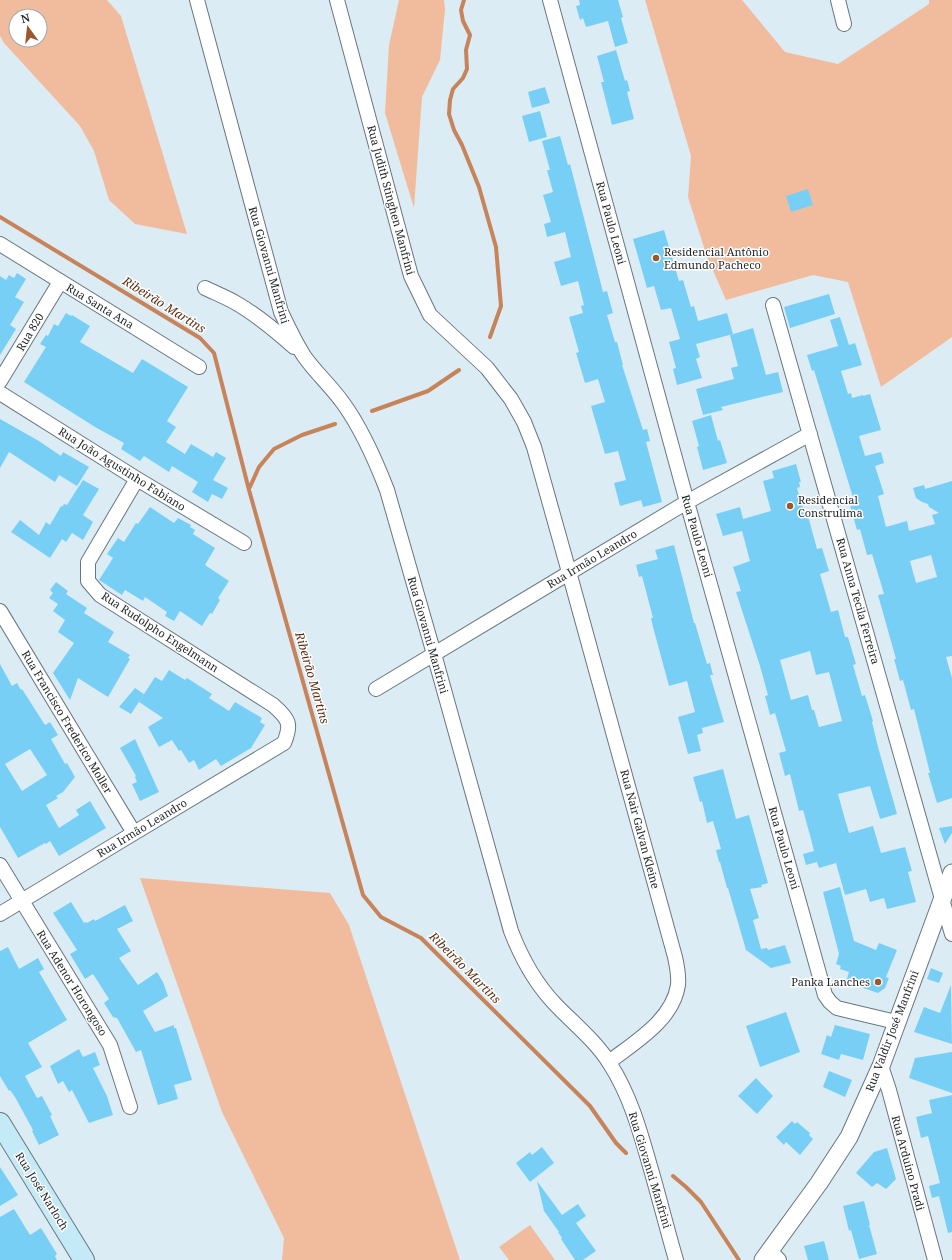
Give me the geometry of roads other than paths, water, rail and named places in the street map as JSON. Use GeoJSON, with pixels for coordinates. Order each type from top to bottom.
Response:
{"type":"FeatureCollection","features":[{"type":"Feature","properties":{"kind":"main road","name":"Rua José Narloch"},"geometry":{"type":"LineString","coordinates":[[0,1122],[84,1260]]}},
{"type":"Feature","properties":{"kind":"street","name":"Rua Giovanni Manfrini"},"geometry":{"type":"LineString","coordinates":[[197,0],[281,312],[289,330],[304,356],[353,417],[377,465],[387,490],[516,944],[533,976],[546,994],[599,1049],[609,1062],[622,1085],[643,1140],[676,1260]]}},
{"type":"Feature","properties":{"kind":"street","name":"Rua Judith Stinghen Manfrini"},"geometry":{"type":"LineString","coordinates":[[337,0],[411,276],[430,315],[487,368],[511,399],[521,416],[534,447],[570,572]]}},
{"type":"Feature","properties":{"kind":"street","name":"Rua Paulo Leoni"},"geometry":{"type":"LineString","coordinates":[[550,0],[687,502],[825,995],[837,1008],[896,1022]]}},
{"type":"Feature","properties":{"kind":"street"},"geometry":{"type":"LineString","coordinates":[[838,0],[844,24]]}},
{"type":"Feature","properties":{"kind":"street","name":"Rua Santa Ana"},"geometry":{"type":"LineString","coordinates":[[0,244],[199,367]]}},
{"type":"Feature","properties":{"kind":"street","name":"Rua 820"},"geometry":{"type":"LineString","coordinates":[[0,381],[60,282]]}},
{"type":"Feature","properties":{"kind":"street"},"geometry":{"type":"LineString","coordinates":[[205,288],[236,303],[256,316],[304,356]]}},
{"type":"Feature","properties":{"kind":"street","name":"Rua Anna Tecila Ferreira"},"geometry":{"type":"LineString","coordinates":[[773,305],[952,934]]}},
{"type":"Feature","properties":{"kind":"street","name":"Rua João Agustinho Fabiano"},"geometry":{"type":"LineString","coordinates":[[0,393],[137,479],[244,543]]}},
{"type":"Feature","properties":{"kind":"street","name":"Rua Irmão Leandro"},"geometry":{"type":"LineString","coordinates":[[376,689],[687,502],[810,434]]}},
{"type":"Feature","properties":{"kind":"street","name":"Rua Rudolpho Engelmann"},"geometry":{"type":"LineString","coordinates":[[137,479],[88,562],[88,581],[100,595],[274,705],[282,713],[288,723],[289,732],[284,744]]}},
{"type":"Feature","properties":{"kind":"street","name":"Rua Nair Galvan Kleine"},"geometry":{"type":"LineString","coordinates":[[570,572],[678,972],[676,992],[667,1012],[651,1029],[609,1062]]}},
{"type":"Feature","properties":{"kind":"street","name":"Rua Francisco Frederico Moller"},"geometry":{"type":"LineString","coordinates":[[0,611],[134,833]]}},
{"type":"Feature","properties":{"kind":"street","name":"Rua Irmão Leandro"},"geometry":{"type":"LineString","coordinates":[[0,914],[284,744]]}},
{"type":"Feature","properties":{"kind":"street","name":"Rua Adenor Horongoso"},"geometry":{"type":"LineString","coordinates":[[0,865],[110,1045],[130,1107]]}},
{"type":"Feature","properties":{"kind":"street","name":"Rua Valdir José Manfrini"},"geometry":{"type":"LineString","coordinates":[[771,1257],[849,1137],[881,1066],[952,872]]}},
{"type":"Feature","properties":{"kind":"street","name":"Rua Arduino Pradi"},"geometry":{"type":"LineString","coordinates":[[881,1066],[889,1090],[935,1260]]}},
{"type":"Feature","properties":{"kind":"waterway"},"geometry":{"type":"LineString","coordinates":[[464,0],[461,10],[463,21],[470,35],[466,50],[467,69],[463,78],[453,89],[450,100],[449,114],[454,130],[462,145],[479,187],[496,247],[501,306],[490,337]]}},
{"type":"Feature","properties":{"kind":"waterway","name":"Ribeirão Martins"},"geometry":{"type":"LineString","coordinates":[[0,217],[200,338],[214,353],[249,490],[363,895],[381,917],[421,938],[590,1106],[616,1143],[626,1153]]}},
{"type":"Feature","properties":{"kind":"waterway"},"geometry":{"type":"LineString","coordinates":[[372,411],[428,391],[459,370]]}},
{"type":"Feature","properties":{"kind":"waterway"},"geometry":{"type":"LineString","coordinates":[[249,489],[259,467],[274,449],[302,435],[335,424]]}},
{"type":"Feature","properties":{"kind":"waterway","name":"Ribeirão Martins"},"geometry":{"type":"LineString","coordinates":[[673,1176],[701,1202],[739,1260]]}},
{"type":"Feature","properties":{"kind":"place","name":"Residencial Antônio Edmundo Pacheco"},"geometry":{"type":"Point","coordinates":[656,258]}},
{"type":"Feature","properties":{"kind":"place","name":"Residencial Construlima"},"geometry":{"type":"Point","coordinates":[790,506]}},
{"type":"Feature","properties":{"kind":"place","name":"Panka Lanches"},"geometry":{"type":"Point","coordinates":[878,982]}}]}
